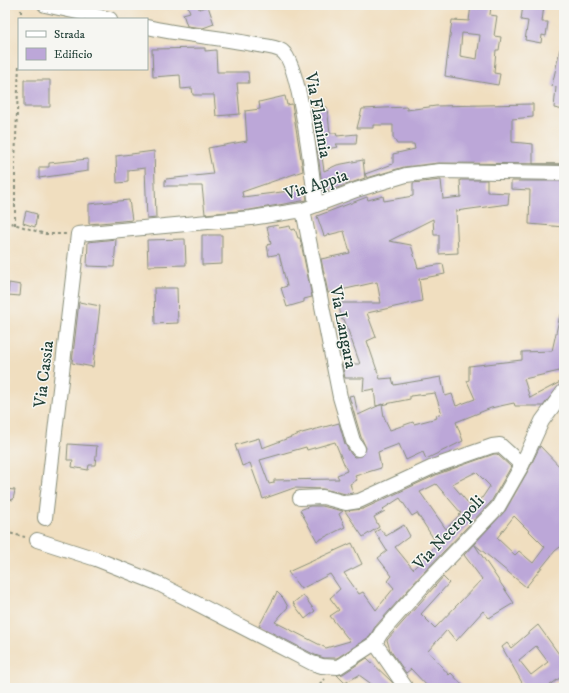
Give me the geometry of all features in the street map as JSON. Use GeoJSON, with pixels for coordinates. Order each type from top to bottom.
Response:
{"type":"FeatureCollection","features":[{"type":"Feature","properties":{"kind":"street"},"geometry":{"type":"LineString","coordinates":[[45,5],[105,18]]}},
{"type":"Feature","properties":{"kind":"street","name":"Via Flaminia"},"geometry":{"type":"LineString","coordinates":[[148,27],[225,39],[282,52],[292,66],[299,94],[316,204]]}},
{"type":"Feature","properties":{"kind":"street","name":"Via Appia"},"geometry":{"type":"LineString","coordinates":[[78,234],[251,218],[303,210],[356,190],[406,175],[440,171],[564,172]]}},
{"type":"Feature","properties":{"kind":"street","name":"Via Langara"},"geometry":{"type":"LineString","coordinates":[[303,210],[340,397],[353,441],[358,449]]}},
{"type":"Feature","properties":{"kind":"street","name":"Via Cassia"},"geometry":{"type":"LineString","coordinates":[[45,518],[78,234]]}},
{"type":"Feature","properties":{"kind":"street","name":"Via Necropoli"},"geometry":{"type":"LineString","coordinates":[[37,540],[96,559],[157,583],[312,663],[322,666],[338,667],[374,643],[428,580],[498,507],[522,465],[542,421],[564,390]]}},
{"type":"Feature","properties":{"kind":"street"},"geometry":{"type":"LineString","coordinates":[[300,498],[323,497],[346,503],[359,502],[435,466],[492,446],[500,445],[522,465]]}},
{"type":"Feature","properties":{"kind":"street"},"geometry":{"type":"LineString","coordinates":[[374,643],[394,674],[406,688]]}},
{"type":"Feature","properties":{"kind":"path"},"geometry":{"type":"LineString","coordinates":[[21,18],[22,5]]}},
{"type":"Feature","properties":{"kind":"path"},"geometry":{"type":"LineString","coordinates":[[15,225],[15,162],[19,70]]}},
{"type":"Feature","properties":{"kind":"path"},"geometry":{"type":"LineString","coordinates":[[5,221],[45,234],[78,234]]}},
{"type":"Feature","properties":{"kind":"path"},"geometry":{"type":"LineString","coordinates":[[5,532],[37,540]]}},
{"type":"Feature","properties":{"kind":"building"},"geometry":{"type":"Polygon","coordinates":[[[198,5],[199,9],[208,6],[214,24],[203,28],[187,26],[183,14],[190,12],[188,7],[198,5]]]}},
{"type":"Feature","properties":{"kind":"building"},"geometry":{"type":"Polygon","coordinates":[[[471,5],[491,5],[490,15],[497,16],[494,36],[501,37],[499,50],[496,50],[494,73],[500,74],[498,85],[445,76],[452,20],[469,21],[471,5]],[[462,33],[460,56],[477,59],[480,35],[462,33]]]}},
{"type":"Feature","properties":{"kind":"building"},"geometry":{"type":"Polygon","coordinates":[[[523,5],[544,5],[542,22],[548,22],[546,36],[542,35],[541,43],[525,40],[528,21],[521,20],[523,5]]]}},
{"type":"Feature","properties":{"kind":"building"},"geometry":{"type":"Polygon","coordinates":[[[205,48],[205,51],[216,50],[217,72],[248,72],[249,83],[237,83],[240,114],[216,116],[214,95],[193,95],[192,88],[181,89],[180,75],[153,77],[152,49],[205,48]]]}},
{"type":"Feature","properties":{"kind":"building"},"geometry":{"type":"Polygon","coordinates":[[[560,49],[564,50],[564,110],[554,108],[556,87],[552,86],[560,49]]]}},
{"type":"Feature","properties":{"kind":"building"},"geometry":{"type":"Polygon","coordinates":[[[24,80],[50,80],[50,107],[24,107],[24,80]]]}},
{"type":"Feature","properties":{"kind":"building"},"geometry":{"type":"Polygon","coordinates":[[[285,96],[287,105],[292,104],[303,171],[242,192],[243,197],[305,189],[307,200],[250,210],[205,214],[202,186],[165,186],[166,179],[213,174],[208,148],[247,141],[245,111],[260,109],[259,102],[285,96]]]}},
{"type":"Feature","properties":{"kind":"building"},"geometry":{"type":"Polygon","coordinates":[[[533,104],[533,117],[512,119],[512,142],[533,144],[533,164],[439,163],[404,167],[367,178],[365,174],[393,164],[393,154],[415,149],[414,144],[397,144],[393,137],[393,125],[373,125],[373,128],[357,128],[362,109],[407,107],[407,110],[436,106],[533,104]]]}},
{"type":"Feature","properties":{"kind":"building"},"geometry":{"type":"Polygon","coordinates":[[[310,107],[327,107],[330,133],[336,133],[337,136],[357,134],[356,144],[336,144],[338,147],[321,150],[324,171],[337,165],[363,160],[365,178],[323,193],[317,146],[320,145],[316,119],[313,119],[310,107]]]}},
{"type":"Feature","properties":{"kind":"building"},"geometry":{"type":"Polygon","coordinates":[[[154,151],[156,218],[147,219],[145,168],[128,170],[128,182],[117,183],[116,156],[154,151]]]}},
{"type":"Feature","properties":{"kind":"building"},"geometry":{"type":"Polygon","coordinates":[[[88,159],[88,171],[39,178],[39,167],[49,167],[49,163],[88,159]]]}},
{"type":"Feature","properties":{"kind":"building"},"geometry":{"type":"Polygon","coordinates":[[[441,180],[443,199],[461,197],[460,180],[487,180],[487,192],[509,193],[508,204],[456,211],[458,253],[439,254],[439,235],[434,235],[433,219],[389,241],[411,245],[418,268],[443,264],[445,274],[419,279],[422,301],[367,313],[376,337],[367,341],[380,379],[392,378],[394,385],[441,377],[445,396],[452,394],[456,406],[475,399],[467,381],[469,380],[469,366],[522,360],[522,352],[552,351],[560,315],[564,316],[564,370],[524,379],[530,398],[564,380],[543,406],[515,406],[514,403],[491,408],[456,422],[463,441],[426,459],[423,452],[406,460],[399,444],[378,452],[381,468],[355,476],[357,480],[350,484],[353,493],[346,494],[323,489],[294,488],[263,499],[250,463],[242,466],[235,445],[259,438],[262,448],[302,433],[339,423],[345,444],[351,454],[354,457],[362,456],[366,448],[361,437],[349,396],[354,395],[358,415],[379,405],[376,406],[374,389],[363,391],[364,378],[345,378],[342,364],[360,364],[344,319],[342,320],[338,303],[381,303],[377,282],[328,293],[321,259],[350,253],[344,231],[324,236],[317,216],[367,197],[368,200],[383,196],[384,201],[413,196],[413,183],[441,180]],[[435,393],[410,396],[410,399],[382,405],[384,417],[390,430],[413,422],[414,424],[437,418],[436,416],[442,414],[435,393]],[[335,442],[307,450],[306,447],[260,460],[269,484],[274,483],[274,480],[339,479],[337,475],[347,471],[335,442]]]}},
{"type":"Feature","properties":{"kind":"building"},"geometry":{"type":"Polygon","coordinates":[[[511,181],[564,181],[564,227],[529,224],[530,190],[511,189],[511,181]]]}},
{"type":"Feature","properties":{"kind":"building"},"geometry":{"type":"Polygon","coordinates":[[[129,200],[132,220],[89,224],[89,204],[129,200]]]}},
{"type":"Feature","properties":{"kind":"building"},"geometry":{"type":"Polygon","coordinates":[[[26,211],[37,214],[35,227],[23,223],[26,211]]]}},
{"type":"Feature","properties":{"kind":"building"},"geometry":{"type":"Polygon","coordinates":[[[278,225],[279,228],[290,226],[291,230],[295,229],[298,238],[300,238],[312,297],[304,299],[304,302],[287,307],[281,288],[287,286],[279,254],[269,256],[267,245],[271,244],[267,227],[278,225]]]}},
{"type":"Feature","properties":{"kind":"building"},"geometry":{"type":"Polygon","coordinates":[[[202,235],[222,235],[222,264],[202,265],[202,235]]]}},
{"type":"Feature","properties":{"kind":"building"},"geometry":{"type":"Polygon","coordinates":[[[116,239],[114,267],[87,266],[88,242],[116,239]]]}},
{"type":"Feature","properties":{"kind":"building"},"geometry":{"type":"Polygon","coordinates":[[[185,239],[186,265],[148,266],[147,240],[185,239]]]}},
{"type":"Feature","properties":{"kind":"building"},"geometry":{"type":"Polygon","coordinates":[[[9,283],[21,285],[20,296],[8,295],[9,283]]]}},
{"type":"Feature","properties":{"kind":"building"},"geometry":{"type":"Polygon","coordinates":[[[154,288],[177,288],[178,323],[155,324],[154,288]]]}},
{"type":"Feature","properties":{"kind":"building"},"geometry":{"type":"Polygon","coordinates":[[[79,302],[100,306],[93,367],[72,363],[79,302]]]}},
{"type":"Feature","properties":{"kind":"building"},"geometry":{"type":"Polygon","coordinates":[[[68,444],[97,446],[95,465],[89,465],[88,470],[72,467],[73,460],[67,460],[68,444]]]}},
{"type":"Feature","properties":{"kind":"building"},"geometry":{"type":"Polygon","coordinates":[[[540,446],[564,471],[564,544],[555,551],[526,587],[474,544],[505,511],[529,469],[540,446]],[[514,516],[497,538],[515,555],[519,551],[533,563],[545,547],[514,516]]]}},
{"type":"Feature","properties":{"kind":"building"},"geometry":{"type":"Polygon","coordinates":[[[494,454],[497,454],[511,467],[491,502],[422,574],[375,627],[369,637],[337,658],[324,658],[315,655],[259,626],[277,592],[283,598],[288,607],[275,622],[326,648],[350,641],[330,616],[339,610],[330,598],[340,589],[330,574],[301,589],[288,572],[352,543],[362,564],[344,573],[359,594],[363,592],[376,610],[394,588],[388,581],[392,576],[378,558],[387,551],[375,532],[380,529],[386,536],[404,525],[410,536],[395,547],[413,569],[437,544],[417,513],[412,516],[400,498],[383,509],[385,511],[374,517],[379,527],[363,537],[345,511],[363,509],[438,474],[494,454]],[[476,472],[452,484],[474,510],[490,486],[476,472]],[[436,484],[420,492],[446,529],[461,513],[436,484]]]}},
{"type":"Feature","properties":{"kind":"building"},"geometry":{"type":"Polygon","coordinates":[[[5,489],[15,490],[13,500],[5,498],[5,489]]]}},
{"type":"Feature","properties":{"kind":"building"},"geometry":{"type":"Polygon","coordinates":[[[310,506],[322,506],[343,511],[339,514],[345,527],[317,541],[300,510],[310,506]]]}},
{"type":"Feature","properties":{"kind":"building"},"geometry":{"type":"Polygon","coordinates":[[[474,544],[514,603],[489,618],[483,611],[456,641],[447,630],[428,651],[449,675],[451,673],[465,688],[429,688],[411,669],[406,673],[390,650],[387,640],[443,577],[449,583],[421,614],[435,628],[482,579],[464,555],[474,544]]]}},
{"type":"Feature","properties":{"kind":"building"},"geometry":{"type":"Polygon","coordinates":[[[303,595],[315,611],[305,619],[293,603],[303,595]]]}},
{"type":"Feature","properties":{"kind":"building"},"geometry":{"type":"Polygon","coordinates":[[[538,625],[564,661],[564,675],[546,688],[525,688],[502,647],[507,643],[511,648],[538,625]],[[536,646],[519,660],[531,675],[548,662],[536,646]]]}},
{"type":"Feature","properties":{"kind":"building"},"geometry":{"type":"Polygon","coordinates":[[[367,658],[392,682],[396,688],[377,688],[359,675],[345,683],[337,675],[343,674],[367,658]]]}}]}
